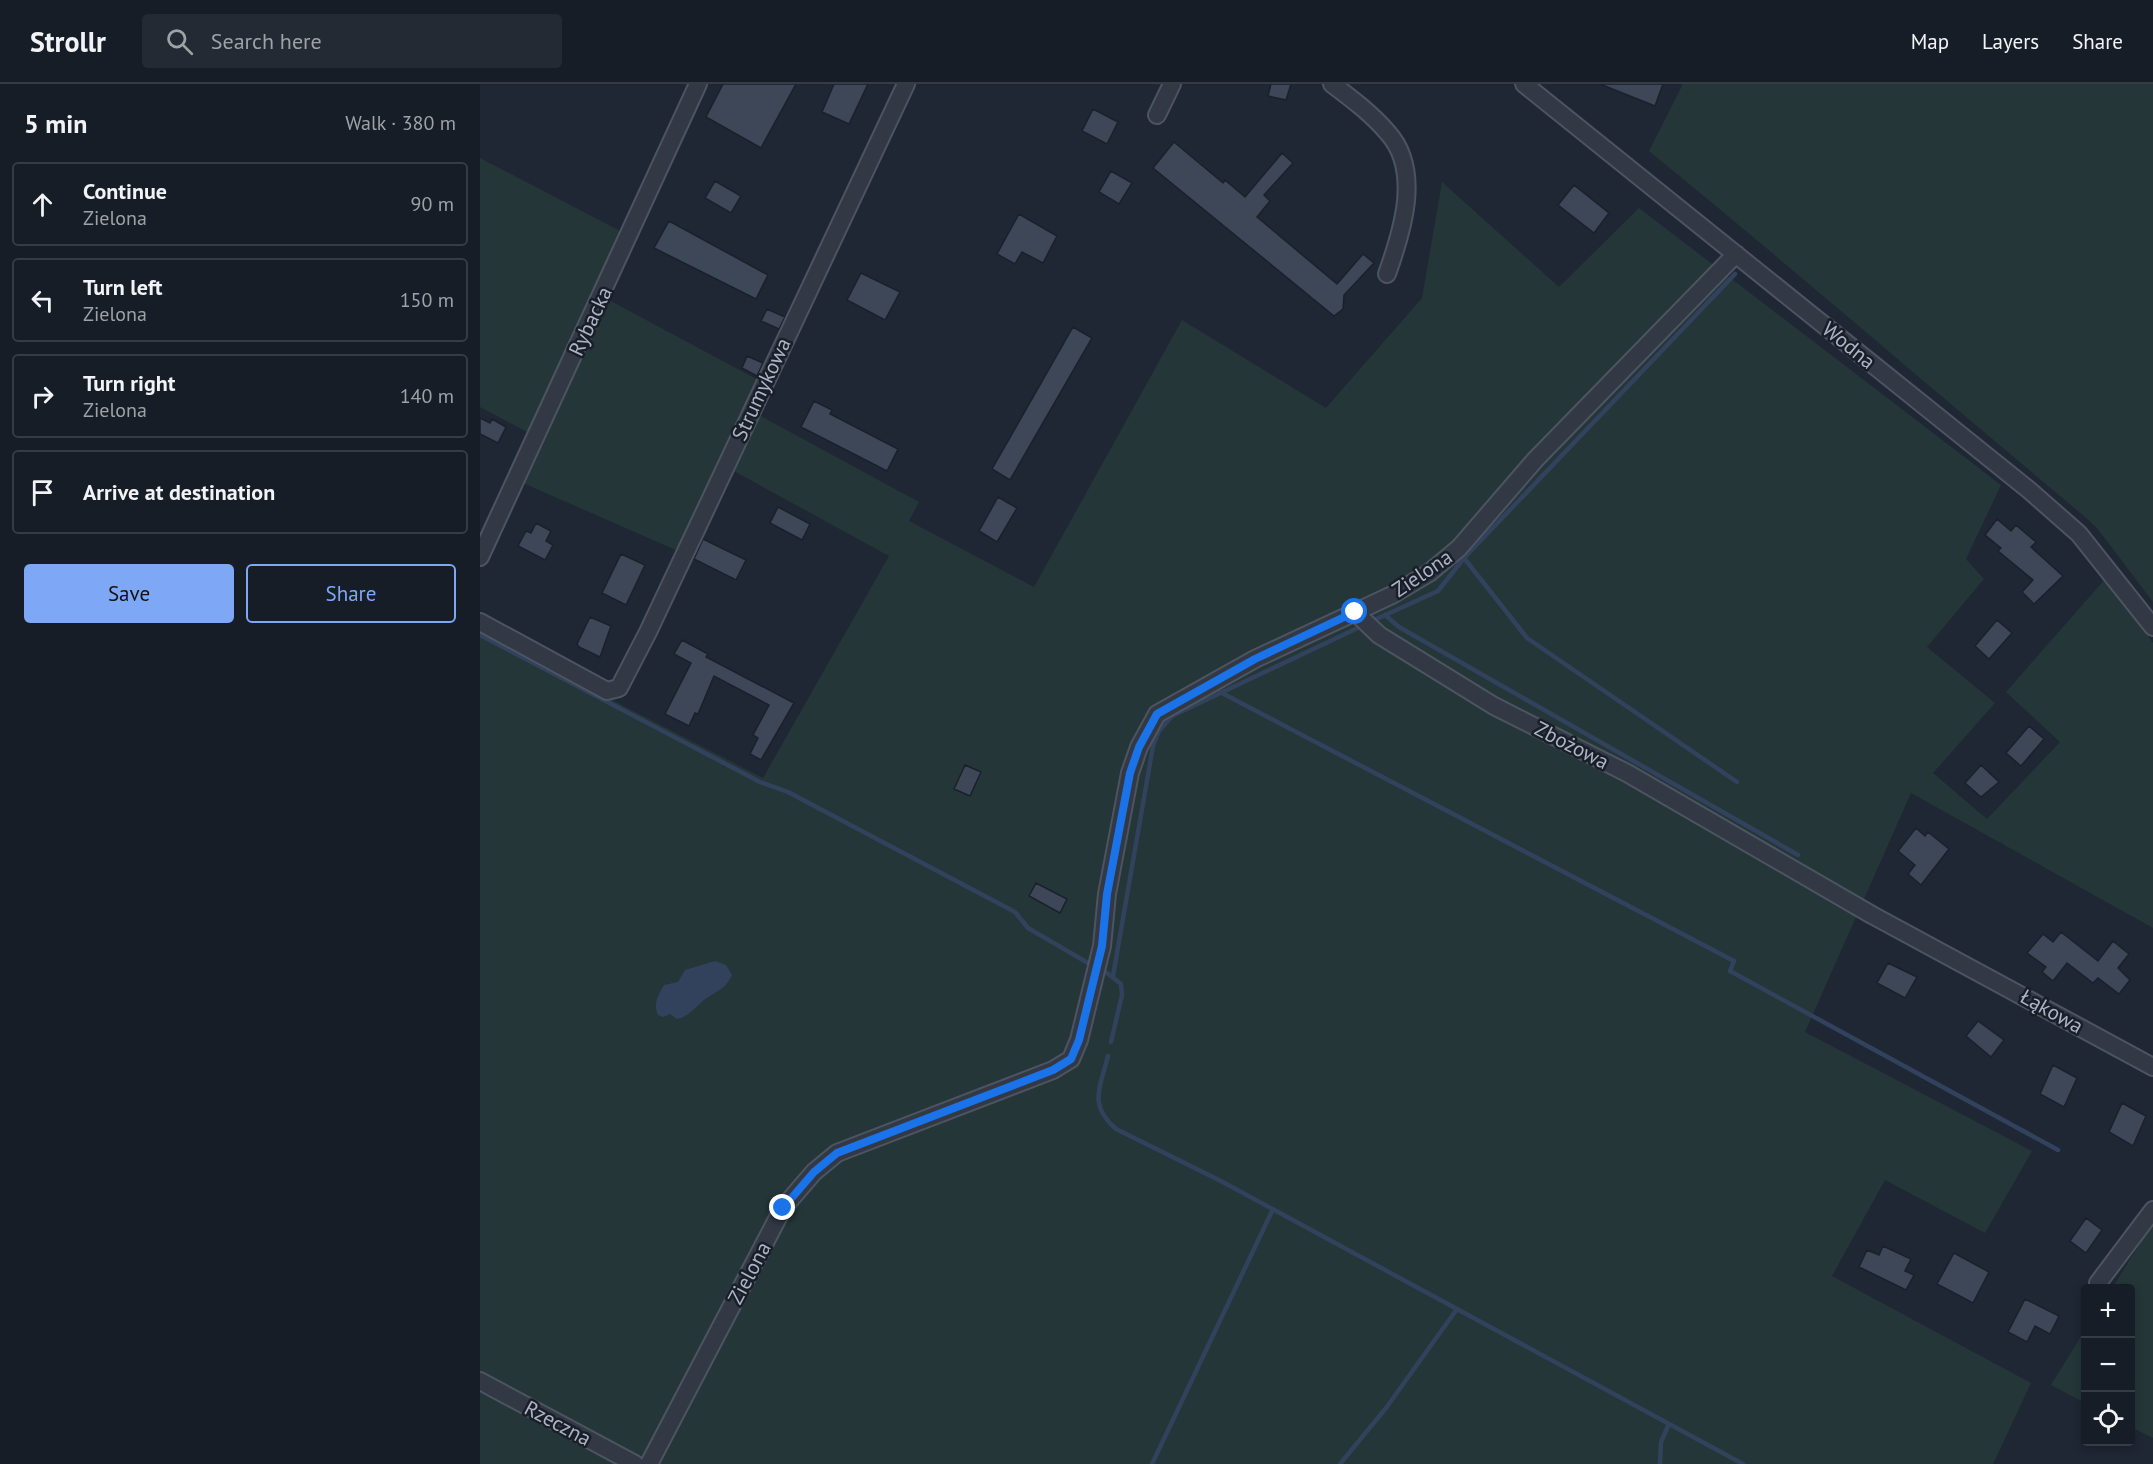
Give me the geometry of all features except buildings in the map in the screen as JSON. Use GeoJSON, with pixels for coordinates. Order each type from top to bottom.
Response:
{"type":"FeatureCollection","features":[{"type":"Feature","properties":{"kind":"street","name":"Rybacka"},"geometry":{"type":"LineString","coordinates":[[480,557],[698,84]]}},
{"type":"Feature","properties":{"kind":"street","name":"Strumykowa"},"geometry":{"type":"LineString","coordinates":[[480,622],[608,691],[619,688],[648,632],[906,84]]}},
{"type":"Feature","properties":{"kind":"street"},"geometry":{"type":"LineString","coordinates":[[1156,115],[1172,84]]}},
{"type":"Feature","properties":{"kind":"street"},"geometry":{"type":"LineString","coordinates":[[1332,84],[1389,134],[1401,154],[1405,177],[1405,209],[1401,237],[1387,274]]}},
{"type":"Feature","properties":{"kind":"street","name":"Wodna"},"geometry":{"type":"LineString","coordinates":[[1524,84],[2030,490],[2079,534],[2153,627]]}},
{"type":"Feature","properties":{"kind":"street","name":"Zielona"},"geometry":{"type":"LineString","coordinates":[[649,1464],[783,1208],[814,1172],[837,1153],[1053,1070],[1071,1059],[1079,1040],[1102,946],[1107,894],[1130,773],[1139,747],[1157,714],[1255,659],[1355,612],[1429,573],[1459,548],[1535,460],[1736,254]]}},
{"type":"Feature","properties":{"kind":"street","name":"Zbożowa"},"geometry":{"type":"LineString","coordinates":[[1355,612],[1379,635],[1494,706],[1627,773],[1949,958]]}},
{"type":"Feature","properties":{"kind":"street","name":"Łąkowa"},"geometry":{"type":"LineString","coordinates":[[1949,958],[2027,997],[2153,1067]]}},
{"type":"Feature","properties":{"kind":"street"},"geometry":{"type":"LineString","coordinates":[[2098,1283],[2153,1210]]}},
{"type":"Feature","properties":{"kind":"street","name":"Rzeczna"},"geometry":{"type":"LineString","coordinates":[[480,1382],[635,1464]]}},
{"type":"Feature","properties":{"kind":"shaded area"},"geometry":{"type":"Polygon","coordinates":[[[1683,84],[2153,84],[2153,602],[2097,528],[2084,516],[1649,151],[1683,84]]]}},
{"type":"Feature","properties":{"kind":"shaded area"},"geometry":{"type":"Polygon","coordinates":[[[480,158],[622,232],[529,433],[480,407],[480,158]]]}},
{"type":"Feature","properties":{"kind":"shaded area"},"geometry":{"type":"Polygon","coordinates":[[[1442,182],[1559,287],[1639,208],[2001,485],[1966,559],[1984,579],[1927,647],[1995,703],[1933,773],[1987,819],[2060,742],[2006,692],[2105,579],[2153,643],[2153,928],[1911,793],[1805,1032],[2032,1151],[1985,1233],[1885,1180],[1832,1276],[2031,1383],[1993,1464],[480,1464],[480,627],[616,702],[763,778],[889,556],[732,470],[757,414],[919,502],[909,521],[1034,587],[1182,320],[1326,408],[1422,298],[1442,182]]]}},
{"type":"Feature","properties":{"kind":"shaded area"},"geometry":{"type":"Polygon","coordinates":[[[607,299],[760,381],[678,551],[523,483],[607,299]]]}},
{"type":"Feature","properties":{"kind":"shaded area"},"geometry":{"type":"Polygon","coordinates":[[[2153,1223],[2153,1438],[2135,1429],[2135,1284],[2115,1284],[2153,1223]]]}},
{"type":"Feature","properties":{"kind":"shaded area"},"geometry":{"type":"Polygon","coordinates":[[[2081,1336],[2081,1401],[2051,1385],[2081,1336]]]}},
{"type":"Feature","properties":{"kind":"water"},"geometry":{"type":"Polygon","coordinates":[[[715,961],[726,965],[732,975],[723,987],[682,1018],[677,1019],[670,1014],[663,1017],[658,1015],[656,1003],[664,985],[678,982],[685,970],[715,961]]]}},
{"type":"Feature","properties":{"kind":"waterway"},"geometry":{"type":"LineString","coordinates":[[1372,621],[1438,591],[1464,558],[1735,274]]}},
{"type":"Feature","properties":{"kind":"waterway"},"geometry":{"type":"LineString","coordinates":[[1464,558],[1527,638],[1737,782]]}},
{"type":"Feature","properties":{"kind":"waterway"},"geometry":{"type":"LineString","coordinates":[[1385,615],[1399,627],[1798,855]]}},
{"type":"Feature","properties":{"kind":"waterway"},"geometry":{"type":"LineString","coordinates":[[1113,976],[1153,746],[1159,731],[1172,716],[1364,625]]}},
{"type":"Feature","properties":{"kind":"waterway"},"geometry":{"type":"LineString","coordinates":[[480,635],[760,782],[788,792],[1015,912],[1028,928],[1088,963]]}},
{"type":"Feature","properties":{"kind":"waterway"},"geometry":{"type":"LineString","coordinates":[[1220,692],[1734,961],[1730,971],[2058,1150]]}},
{"type":"Feature","properties":{"kind":"waterway"},"geometry":{"type":"LineString","coordinates":[[1107,973],[1121,984],[1122,995],[1111,1042]]}},
{"type":"Feature","properties":{"kind":"waterway"},"geometry":{"type":"LineString","coordinates":[[1108,1056],[1098,1096],[1102,1112],[1116,1129],[1219,1180],[1743,1464]]}},
{"type":"Feature","properties":{"kind":"waterway"},"geometry":{"type":"LineString","coordinates":[[1152,1464],[1273,1209]]}},
{"type":"Feature","properties":{"kind":"waterway"},"geometry":{"type":"LineString","coordinates":[[1340,1464],[1386,1408],[1457,1309]]}},
{"type":"Feature","properties":{"kind":"waterway"},"geometry":{"type":"LineString","coordinates":[[1660,1464],[1661,1442],[1669,1424]]}},
{"type":"Feature","properties":{"kind":"route"},"geometry":{"type":"LineString","coordinates":[[783,1208],[814,1172],[837,1153],[1053,1070],[1071,1059],[1079,1040],[1102,946],[1107,894],[1130,773],[1139,747],[1157,714],[1255,659],[1355,612]]}}]}
